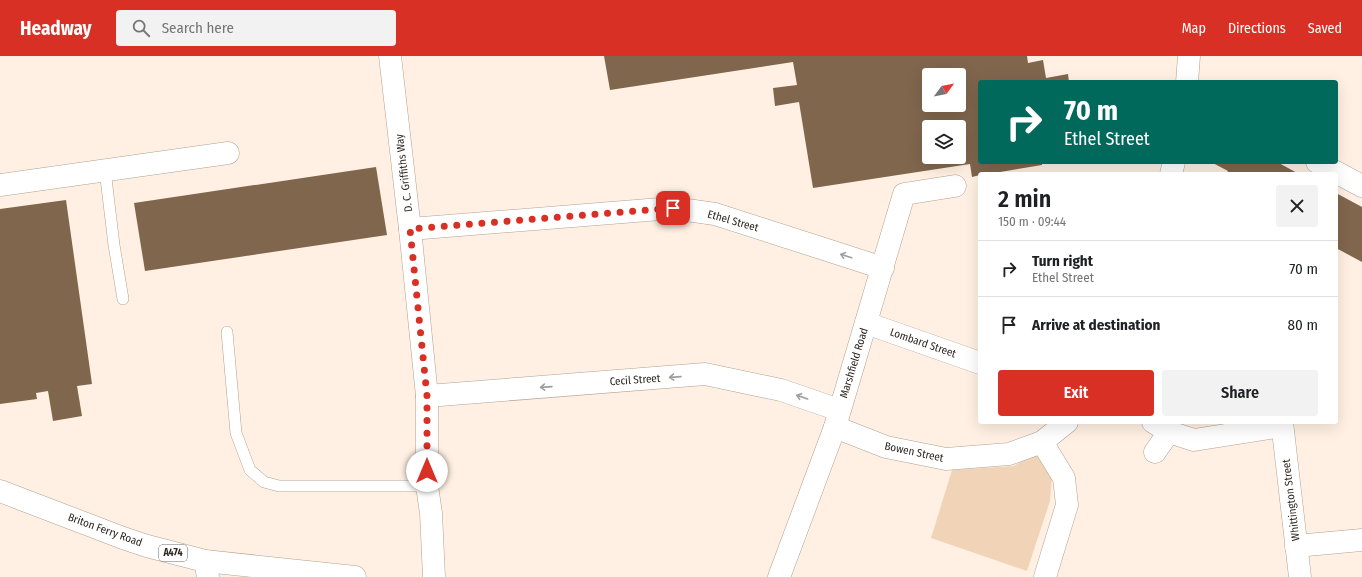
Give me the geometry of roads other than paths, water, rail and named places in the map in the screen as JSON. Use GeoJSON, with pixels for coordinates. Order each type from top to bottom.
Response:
{"type":"FeatureCollection","features":[{"type":"Feature","properties":{"kind":"street","name":"D. C. Griffiths Way"},"geometry":{"type":"LineString","coordinates":[[390,56],[427,396],[427,486],[431,513],[434,577]]}},
{"type":"Feature","properties":{"kind":"street"},"geometry":{"type":"LineString","coordinates":[[1187,80],[1189,56]]}},
{"type":"Feature","properties":{"kind":"street"},"geometry":{"type":"LineString","coordinates":[[0,186],[228,153]]}},
{"type":"Feature","properties":{"kind":"street"},"geometry":{"type":"LineString","coordinates":[[1321,164],[1336,172]]}},
{"type":"Feature","properties":{"kind":"street"},"geometry":{"type":"LineString","coordinates":[[1338,173],[1362,186]]}},
{"type":"Feature","properties":{"kind":"street","name":"Marshfield Road"},"geometry":{"type":"LineString","coordinates":[[779,577],[837,419],[904,194],[955,186]]}},
{"type":"Feature","properties":{"kind":"street","name":"Ethel Street"},"geometry":{"type":"LineString","coordinates":[[410,229],[673,208],[715,214],[883,268]]}},
{"type":"Feature","properties":{"kind":"street","name":"Lombard Street"},"geometry":{"type":"LineString","coordinates":[[866,323],[978,362]]}},
{"type":"Feature","properties":{"kind":"street","name":"Cecil Street"},"geometry":{"type":"LineString","coordinates":[[427,396],[705,374],[781,390],[837,419]]}},
{"type":"Feature","properties":{"kind":"street","name":"Bowen Street"},"geometry":{"type":"LineString","coordinates":[[837,419],[886,447],[946,459],[1009,454],[1042,442],[1064,424]]}},
{"type":"Feature","properties":{"kind":"street"},"geometry":{"type":"LineString","coordinates":[[1155,452],[1161,427],[1194,440],[1282,424]]}},
{"type":"Feature","properties":{"kind":"street","name":"Whittington Street"},"geometry":{"type":"LineString","coordinates":[[1282,424],[1300,577]]}},
{"type":"Feature","properties":{"kind":"street"},"geometry":{"type":"LineString","coordinates":[[1042,442],[1064,478],[1067,505],[1044,577]]}},
{"type":"Feature","properties":{"kind":"street","name":"Briton Ferry Road"},"geometry":{"type":"LineString","coordinates":[[0,490],[206,569],[355,577]]}},
{"type":"Feature","properties":{"kind":"street"},"geometry":{"type":"LineString","coordinates":[[1296,546],[1362,540]]}},
{"type":"Feature","properties":{"kind":"lane"},"geometry":{"type":"LineString","coordinates":[[105,170],[114,245],[123,299]]}},
{"type":"Feature","properties":{"kind":"lane"},"geometry":{"type":"LineString","coordinates":[[227,332],[236,433],[250,470],[264,482],[279,486],[427,486]]}}]}
